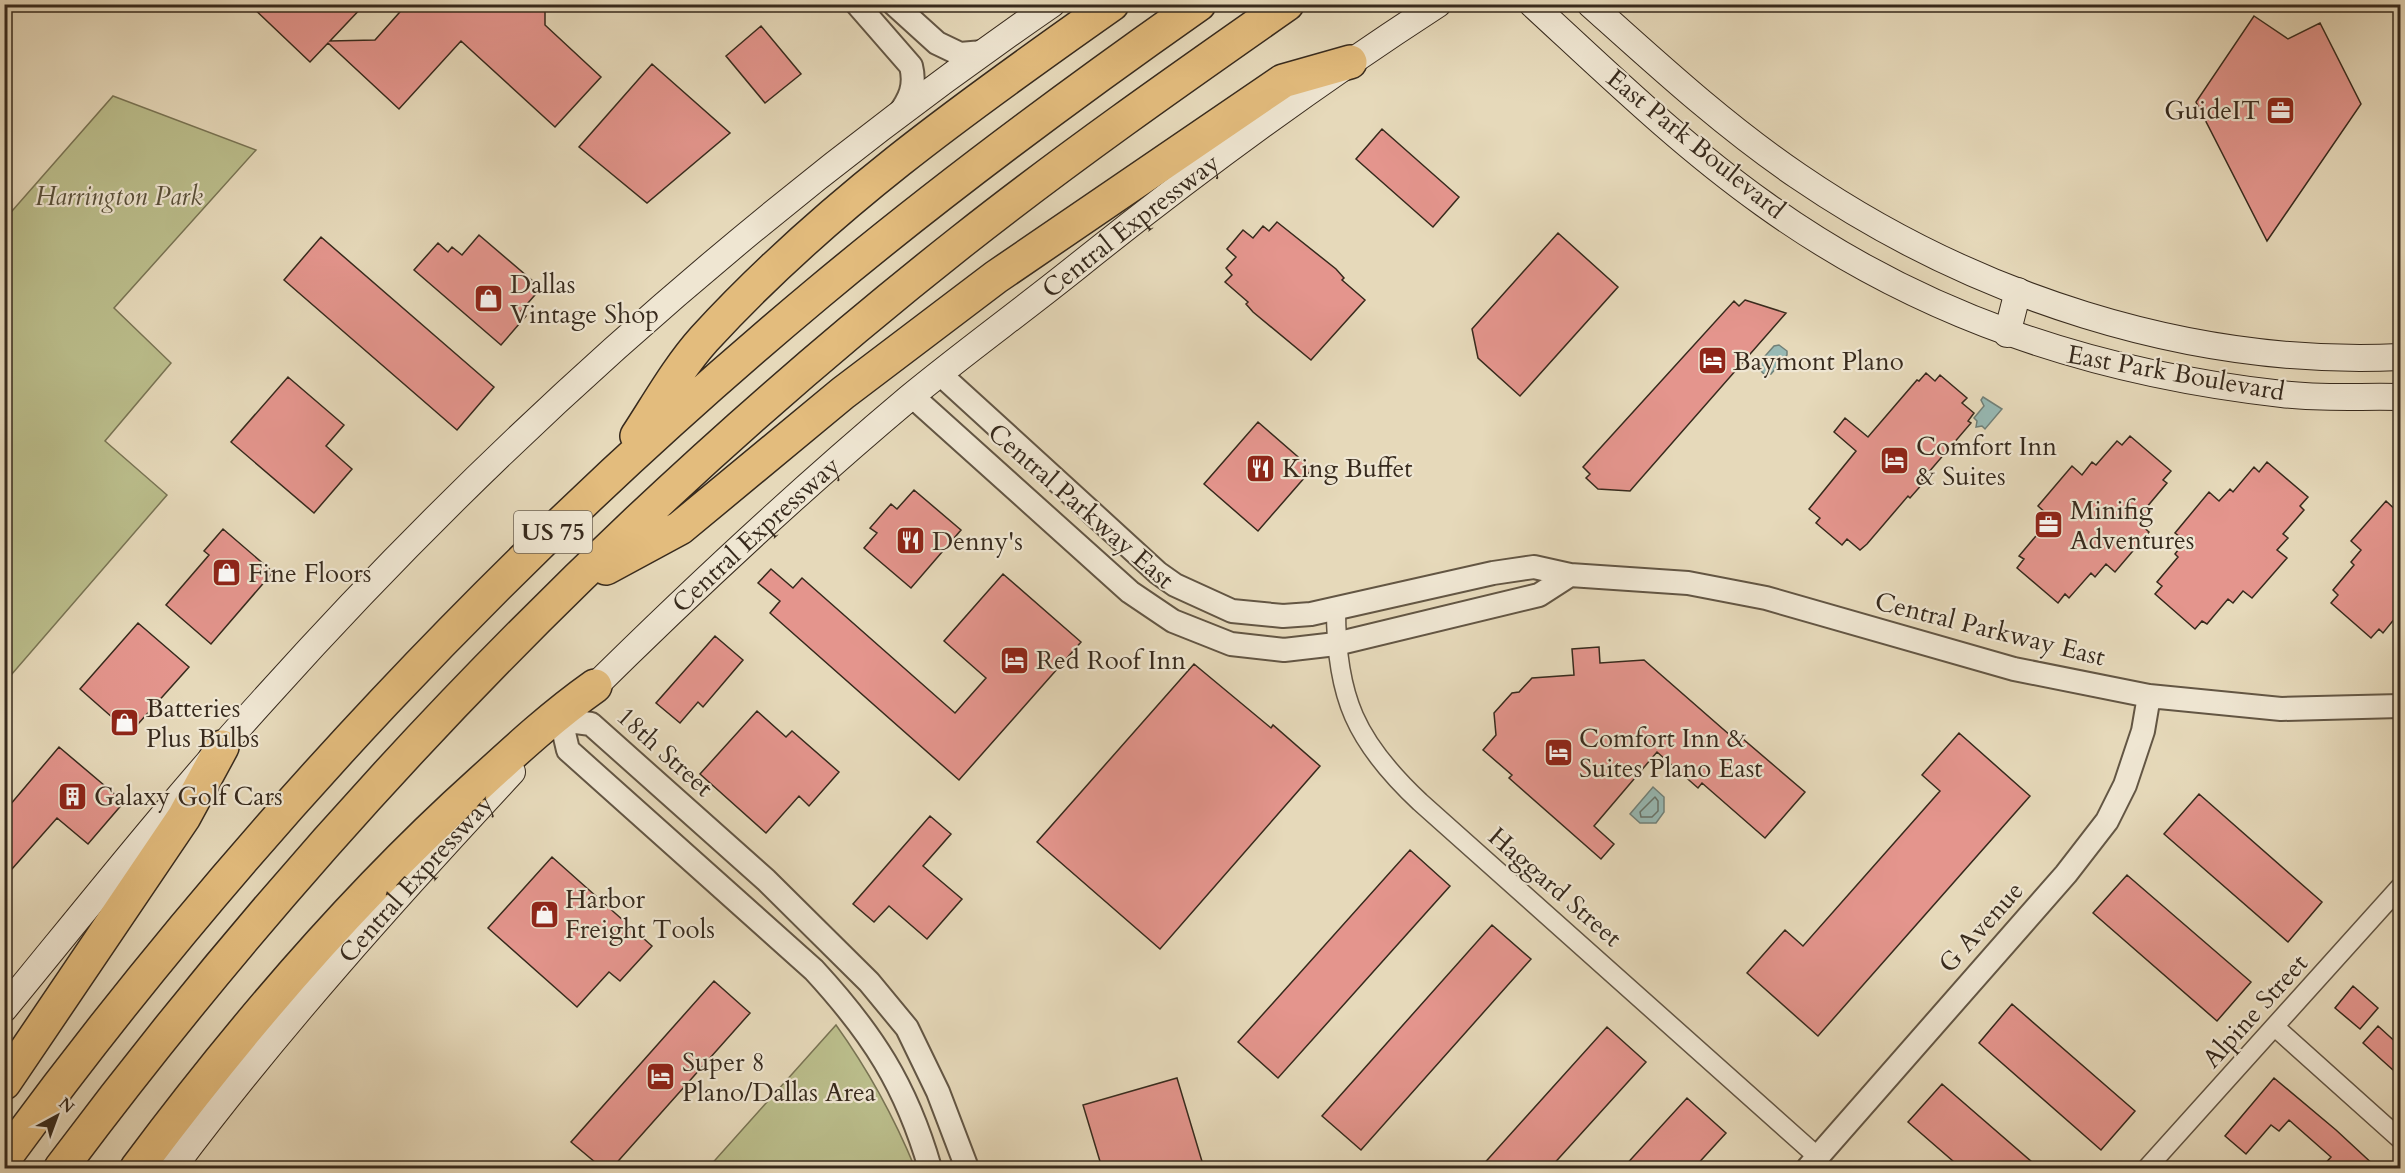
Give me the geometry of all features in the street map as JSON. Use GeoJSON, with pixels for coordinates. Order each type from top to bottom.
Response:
{"type":"FeatureCollection","features":[{"type":"Feature","properties":{"kind":"highway"},"geometry":{"type":"LineString","coordinates":[[610,478],[703,340],[812,231],[941,126],[1112,4]]}},
{"type":"Feature","properties":{"kind":"highway","name":"US 75"},"geometry":{"type":"LineString","coordinates":[[4,1159],[133,992],[274,824],[461,623],[610,478],[754,348],[870,251],[1032,124],[1199,4]]}},
{"type":"Feature","properties":{"kind":"highway","name":"US 75"},"geometry":{"type":"LineString","coordinates":[[61,1168],[173,1023],[304,866],[465,691],[565,590],[724,441],[894,296],[1110,129],[1287,4]]}},
{"type":"Feature","properties":{"kind":"highway"},"geometry":{"type":"LineString","coordinates":[[565,590],[680,528],[843,393],[996,278],[1283,81],[1350,62]]}},
{"type":"Feature","properties":{"kind":"highway"},"geometry":{"type":"LineString","coordinates":[[137,1168],[283,984],[394,862],[555,714],[595,686]]}},
{"type":"Feature","properties":{"kind":"highway"},"geometry":{"type":"LineString","coordinates":[[4,1083],[184,817],[222,747]]}},
{"type":"Feature","properties":{"kind":"main road"},"geometry":{"type":"LineString","coordinates":[[4,1009],[166,810],[222,747],[314,646],[540,417],[643,325],[806,187],[898,115],[1052,4]]}},
{"type":"Feature","properties":{"kind":"main road","name":"Central Expressway"},"geometry":{"type":"LineString","coordinates":[[173,1168],[293,1019],[390,905],[561,720],[777,513],[912,396],[1126,225],[1283,108],[1438,4]]}},
{"type":"Feature","properties":{"kind":"main road","name":"East Park Boulevard"},"geometry":{"type":"LineString","coordinates":[[1532,4],[1701,156],[1764,205],[1830,247],[1902,287],[2007,334],[2108,365],[2284,394],[2400,397]]}},
{"type":"Feature","properties":{"kind":"main road","name":"East Park Boulevard"},"geometry":{"type":"LineString","coordinates":[[1590,4],[1730,126],[1797,176],[1858,215],[1926,252],[2018,291],[2084,315],[2130,328],[2237,349],[2352,358],[2400,357]]}},
{"type":"Feature","properties":{"kind":"main road"},"geometry":{"type":"LineString","coordinates":[[2007,334],[2018,291]]}},
{"type":"Feature","properties":{"kind":"main road"},"geometry":{"type":"LineString","coordinates":[[2284,394],[2287,353]]}},
{"type":"Feature","properties":{"kind":"street"},"geometry":{"type":"LineString","coordinates":[[857,4],[912,66],[912,92],[898,115]]}},
{"type":"Feature","properties":{"kind":"street"},"geometry":{"type":"LineString","coordinates":[[894,4],[936,44],[960,54],[983,52]]}},
{"type":"Feature","properties":{"kind":"street","name":"Central Parkway East"},"geometry":{"type":"LineString","coordinates":[[940,374],[1118,536],[1176,585],[1232,611],[1283,616],[1336,610],[1493,573],[1534,567],[1570,575],[1688,583],[1766,598],[2014,669],[2150,696],[2281,709],[2400,706]]}},
{"type":"Feature","properties":{"kind":"street","name":"Central Parkway East"},"geometry":{"type":"LineString","coordinates":[[912,396],[1130,592],[1173,621],[1231,644],[1284,650],[1336,644],[1539,596],[1570,575]]}},
{"type":"Feature","properties":{"kind":"street"},"geometry":{"type":"LineString","coordinates":[[1096,561],[1118,536]]}},
{"type":"Feature","properties":{"kind":"street"},"geometry":{"type":"LineString","coordinates":[[1159,612],[1176,585]]}},
{"type":"Feature","properties":{"kind":"street","name":"Haggard Street"},"geometry":{"type":"LineString","coordinates":[[1336,610],[1336,644],[1342,687],[1354,719],[1381,762],[1403,786],[1813,1163]]}},
{"type":"Feature","properties":{"kind":"street","name":"G Avenue"},"geometry":{"type":"LineString","coordinates":[[1813,1163],[2066,874],[2108,821],[2126,785],[2143,731],[2150,696]]}},
{"type":"Feature","properties":{"kind":"street"},"geometry":{"type":"LineString","coordinates":[[561,720],[568,750],[813,970],[868,1033],[896,1077],[930,1168]]}},
{"type":"Feature","properties":{"kind":"street","name":"18th Street"},"geometry":{"type":"LineString","coordinates":[[561,720],[591,724],[766,880],[869,982],[907,1028],[938,1092],[967,1168]]}},
{"type":"Feature","properties":{"kind":"street"},"geometry":{"type":"LineString","coordinates":[[742,906],[766,880]]}},
{"type":"Feature","properties":{"kind":"street","name":"Alpine Street"},"geometry":{"type":"LineString","coordinates":[[2147,1168],[2400,887]]}},
{"type":"Feature","properties":{"kind":"street"},"geometry":{"type":"LineString","coordinates":[[2275,1027],[2400,1139]]}},
{"type":"Feature","properties":{"kind":"street"},"geometry":{"type":"LineString","coordinates":[[923,1147],[955,1134]]}},
{"type":"Feature","properties":{"kind":"green space","name":"Harrington Park"},"geometry":{"type":"Polygon","coordinates":[[[113,96],[256,150],[114,308],[171,363],[105,441],[167,495],[5,682],[5,219],[113,96]]]}},
{"type":"Feature","properties":{"kind":"green space"},"geometry":{"type":"Polygon","coordinates":[[[836,1025],[880,1095],[915,1168],[708,1168],[836,1025]]]}},
{"type":"Feature","properties":{"kind":"water"},"geometry":{"type":"Polygon","coordinates":[[[1779,345],[1787,351],[1787,355],[1771,374],[1764,374],[1758,368],[1758,364],[1774,346],[1779,345]]]}},
{"type":"Feature","properties":{"kind":"water"},"geometry":{"type":"Polygon","coordinates":[[[1983,397],[2002,409],[1985,429],[1982,426],[1976,427],[1977,421],[1974,418],[1984,406],[1981,400],[1983,397]]]}},
{"type":"Feature","properties":{"kind":"water"},"geometry":{"type":"Polygon","coordinates":[[[1653,787],[1664,797],[1664,812],[1656,823],[1640,823],[1630,814],[1653,787]]]}},
{"type":"Feature","properties":{"kind":"building"},"geometry":{"type":"Polygon","coordinates":[[[249,4],[365,4],[330,41],[375,40],[407,4],[495,4],[492,8],[545,10],[545,25],[601,77],[555,127],[461,41],[399,109],[328,43],[310,62],[249,4]]]}},
{"type":"Feature","properties":{"kind":"building"},"geometry":{"type":"Polygon","coordinates":[[[2254,16],[2288,39],[2320,23],[2361,104],[2267,241],[2196,102],[2254,16]]]}},
{"type":"Feature","properties":{"kind":"building"},"geometry":{"type":"Polygon","coordinates":[[[761,26],[801,74],[765,103],[726,56],[761,26]]]}},
{"type":"Feature","properties":{"kind":"building"},"geometry":{"type":"Polygon","coordinates":[[[652,64],[730,133],[647,203],[579,147],[652,64]]]}},
{"type":"Feature","properties":{"kind":"building"},"geometry":{"type":"Polygon","coordinates":[[[1382,129],[1459,197],[1433,227],[1356,159],[1382,129]]]}},
{"type":"Feature","properties":{"kind":"building"},"geometry":{"type":"Polygon","coordinates":[[[1277,222],[1336,269],[1344,278],[1342,280],[1365,300],[1311,360],[1253,312],[1246,304],[1248,302],[1225,282],[1232,275],[1226,268],[1236,257],[1227,249],[1243,230],[1253,238],[1263,226],[1269,231],[1277,222]]]}},
{"type":"Feature","properties":{"kind":"building"},"geometry":{"type":"Polygon","coordinates":[[[1558,233],[1618,287],[1520,396],[1478,358],[1472,329],[1558,233]]]}},
{"type":"Feature","properties":{"kind":"building","name":"Dallas Vintage Shop"},"geometry":{"type":"Polygon","coordinates":[[[479,235],[541,288],[521,311],[526,316],[501,345],[414,270],[438,243],[448,252],[452,247],[462,255],[479,235]]]}},
{"type":"Feature","properties":{"kind":"building"},"geometry":{"type":"Polygon","coordinates":[[[321,237],[494,387],[457,430],[284,280],[321,237]]]}},
{"type":"Feature","properties":{"kind":"building","name":"Baymont Plano"},"geometry":{"type":"Polygon","coordinates":[[[1745,300],[1786,313],[1630,491],[1598,489],[1586,478],[1590,474],[1583,467],[1734,301],[1739,306],[1745,300]]]}},
{"type":"Feature","properties":{"kind":"building","name":"Comfort Inn & Suites"},"geometry":{"type":"Polygon","coordinates":[[[1926,373],[1935,381],[1940,375],[1967,398],[1962,403],[1974,413],[1968,421],[1971,423],[1922,480],[1924,482],[1910,498],[1908,496],[1867,544],[1860,550],[1847,539],[1842,545],[1816,523],[1820,518],[1809,509],[1856,451],[1834,432],[1845,418],[1868,437],[1917,380],[1919,381],[1926,373]]]}},
{"type":"Feature","properties":{"kind":"building"},"geometry":{"type":"Polygon","coordinates":[[[288,377],[344,425],[326,446],[352,469],[314,513],[231,442],[288,377]]]}},
{"type":"Feature","properties":{"kind":"building"},"geometry":{"type":"Polygon","coordinates":[[[1258,422],[1312,469],[1258,531],[1204,484],[1258,422]]]}},
{"type":"Feature","properties":{"kind":"building"},"geometry":{"type":"Polygon","coordinates":[[[2130,436],[2171,471],[2163,480],[2167,483],[2146,508],[2150,512],[2140,524],[2149,532],[2115,572],[2106,564],[2095,577],[2091,573],[2069,598],[2065,594],[2058,603],[2017,568],[2024,559],[2019,556],[2041,530],[2037,527],[2048,515],[2038,506],[2072,466],[2082,475],[2092,462],[2096,465],[2117,441],[2122,445],[2130,436]]]}},
{"type":"Feature","properties":{"kind":"building"},"geometry":{"type":"Polygon","coordinates":[[[2267,462],[2308,497],[2300,506],[2304,510],[2283,534],[2288,538],[2277,550],[2287,558],[2252,598],[2243,591],[2233,603],[2228,599],[2207,624],[2202,621],[2195,629],[2155,594],[2162,586],[2157,582],[2178,557],[2175,554],[2185,541],[2175,533],[2209,492],[2219,501],[2230,489],[2233,492],[2254,467],[2259,472],[2267,462]]]}},
{"type":"Feature","properties":{"kind":"building","name":"Denny's"},"geometry":{"type":"Polygon","coordinates":[[[914,490],[961,530],[911,588],[864,548],[877,533],[870,528],[891,504],[897,509],[914,490]]]}},
{"type":"Feature","properties":{"kind":"building"},"geometry":{"type":"Polygon","coordinates":[[[2386,501],[2400,514],[2400,612],[2383,633],[2379,629],[2371,638],[2331,603],[2338,595],[2333,590],[2354,565],[2351,562],[2361,550],[2351,541],[2386,501]]]}},
{"type":"Feature","properties":{"kind":"building"},"geometry":{"type":"Polygon","coordinates":[[[223,529],[273,572],[211,644],[166,605],[209,555],[204,551],[223,529]]]}},
{"type":"Feature","properties":{"kind":"building","name":"Red Roof Inn"},"geometry":{"type":"Polygon","coordinates":[[[771,569],[793,588],[802,578],[955,713],[986,678],[944,641],[1003,574],[1081,642],[959,780],[770,613],[780,601],[758,583],[771,569]]]}},
{"type":"Feature","properties":{"kind":"building"},"geometry":{"type":"Polygon","coordinates":[[[138,623],[189,667],[130,733],[80,689],[138,623]]]}},
{"type":"Feature","properties":{"kind":"building"},"geometry":{"type":"Polygon","coordinates":[[[715,636],[743,660],[703,707],[698,702],[680,723],[656,703],[715,636]]]}},
{"type":"Feature","properties":{"kind":"building","name":"Comfort Inn & Suites Plano East"},"geometry":{"type":"Polygon","coordinates":[[[1599,647],[1600,663],[1644,660],[1739,743],[1743,739],[1805,792],[1765,838],[1702,783],[1698,788],[1657,752],[1594,826],[1614,844],[1601,859],[1509,778],[1512,775],[1483,750],[1496,735],[1494,713],[1512,693],[1519,692],[1532,678],[1574,675],[1572,649],[1599,647]]]}},
{"type":"Feature","properties":{"kind":"building"},"geometry":{"type":"Polygon","coordinates":[[[1194,664],[1271,728],[1273,725],[1320,766],[1160,949],[1037,842],[1194,664]]]}},
{"type":"Feature","properties":{"kind":"building"},"geometry":{"type":"Polygon","coordinates":[[[757,711],[786,737],[792,731],[839,772],[809,806],[799,796],[766,833],[700,774],[757,711]]]}},
{"type":"Feature","properties":{"kind":"building"},"geometry":{"type":"Polygon","coordinates":[[[1959,733],[2030,796],[1818,1036],[1747,973],[1785,930],[1803,946],[1940,791],[1922,775],[1959,733]]]}},
{"type":"Feature","properties":{"kind":"building","name":"Galaxy Golf Cars"},"geometry":{"type":"Polygon","coordinates":[[[59,747],[124,802],[88,844],[57,818],[4,878],[4,812],[59,747]]]}},
{"type":"Feature","properties":{"kind":"building"},"geometry":{"type":"Polygon","coordinates":[[[2199,794],[2322,902],[2288,942],[2164,834],[2199,794]]]}},
{"type":"Feature","properties":{"kind":"building"},"geometry":{"type":"Polygon","coordinates":[[[930,816],[951,834],[923,866],[962,899],[927,939],[889,906],[874,922],[853,904],[930,816]]]}},
{"type":"Feature","properties":{"kind":"building"},"geometry":{"type":"Polygon","coordinates":[[[1410,850],[1450,886],[1278,1078],[1238,1042],[1410,850]]]}},
{"type":"Feature","properties":{"kind":"building"},"geometry":{"type":"Polygon","coordinates":[[[552,857],[652,946],[620,981],[609,972],[577,1007],[488,928],[552,857]]]}},
{"type":"Feature","properties":{"kind":"building"},"geometry":{"type":"Polygon","coordinates":[[[2127,875],[2251,982],[2217,1021],[2093,913],[2127,875]]]}},
{"type":"Feature","properties":{"kind":"building"},"geometry":{"type":"Polygon","coordinates":[[[1492,925],[1531,959],[1361,1150],[1322,1116],[1492,925]]]}},
{"type":"Feature","properties":{"kind":"building","name":"Super 8 Plano/Dallas Area"},"geometry":{"type":"Polygon","coordinates":[[[714,981],[750,1013],[612,1168],[602,1168],[571,1142],[714,981]]]}},
{"type":"Feature","properties":{"kind":"building"},"geometry":{"type":"Polygon","coordinates":[[[2353,986],[2378,1008],[2360,1029],[2335,1008],[2353,986]]]}},
{"type":"Feature","properties":{"kind":"building"},"geometry":{"type":"Polygon","coordinates":[[[2012,1004],[2135,1111],[2101,1150],[1979,1043],[2012,1004]]]}},
{"type":"Feature","properties":{"kind":"building"},"geometry":{"type":"Polygon","coordinates":[[[2378,1026],[2400,1046],[2400,1062],[2393,1070],[2363,1043],[2378,1026]]]}},
{"type":"Feature","properties":{"kind":"building"},"geometry":{"type":"Polygon","coordinates":[[[1607,1027],[1646,1062],[1550,1168],[1480,1168],[1607,1027]]]}},
{"type":"Feature","properties":{"kind":"building"},"geometry":{"type":"Polygon","coordinates":[[[1177,1078],[1204,1168],[1102,1168],[1083,1105],[1177,1078]]]}},
{"type":"Feature","properties":{"kind":"building"},"geometry":{"type":"Polygon","coordinates":[[[2274,1078],[2377,1168],[2321,1168],[2331,1157],[2289,1120],[2279,1131],[2271,1125],[2246,1154],[2225,1136],[2274,1078]]]}},
{"type":"Feature","properties":{"kind":"building"},"geometry":{"type":"Polygon","coordinates":[[[1942,1084],[2039,1168],[1961,1168],[1908,1122],[1942,1084]]]}},
{"type":"Feature","properties":{"kind":"building"},"geometry":{"type":"Polygon","coordinates":[[[1687,1098],[1726,1133],[1694,1168],[1623,1168],[1687,1098]]]}},
{"type":"Feature","properties":{"kind":"place","name":"GuideIT"},"geometry":{"type":"Point","coordinates":[2281,110]}},
{"type":"Feature","properties":{"kind":"place","name":"Dallas Vintage Shop"},"geometry":{"type":"Point","coordinates":[489,299]}},
{"type":"Feature","properties":{"kind":"place","name":"Baymont Plano"},"geometry":{"type":"Point","coordinates":[1712,361]}},
{"type":"Feature","properties":{"kind":"place","name":"Comfort Inn & Suites"},"geometry":{"type":"Point","coordinates":[1895,461]}},
{"type":"Feature","properties":{"kind":"place","name":"King Buffet"},"geometry":{"type":"Point","coordinates":[1261,468]}},
{"type":"Feature","properties":{"kind":"place","name":"Minifig Adventures"},"geometry":{"type":"Point","coordinates":[2049,525]}},
{"type":"Feature","properties":{"kind":"place","name":"Denny's"},"geometry":{"type":"Point","coordinates":[911,541]}},
{"type":"Feature","properties":{"kind":"place","name":"Fine Floors"},"geometry":{"type":"Point","coordinates":[227,573]}},
{"type":"Feature","properties":{"kind":"place","name":"Red Roof Inn"},"geometry":{"type":"Point","coordinates":[1015,660]}},
{"type":"Feature","properties":{"kind":"place","name":"Batteries Plus Bulbs"},"geometry":{"type":"Point","coordinates":[125,723]}},
{"type":"Feature","properties":{"kind":"place","name":"Comfort Inn & Suites Plano East"},"geometry":{"type":"Point","coordinates":[1558,753]}},
{"type":"Feature","properties":{"kind":"place","name":"Galaxy Golf Cars"},"geometry":{"type":"Point","coordinates":[73,796]}},
{"type":"Feature","properties":{"kind":"place","name":"Harbor Freight Tools"},"geometry":{"type":"Point","coordinates":[544,914]}},
{"type":"Feature","properties":{"kind":"place","name":"Super 8 Plano/Dallas Area"},"geometry":{"type":"Point","coordinates":[661,1077]}}]}
